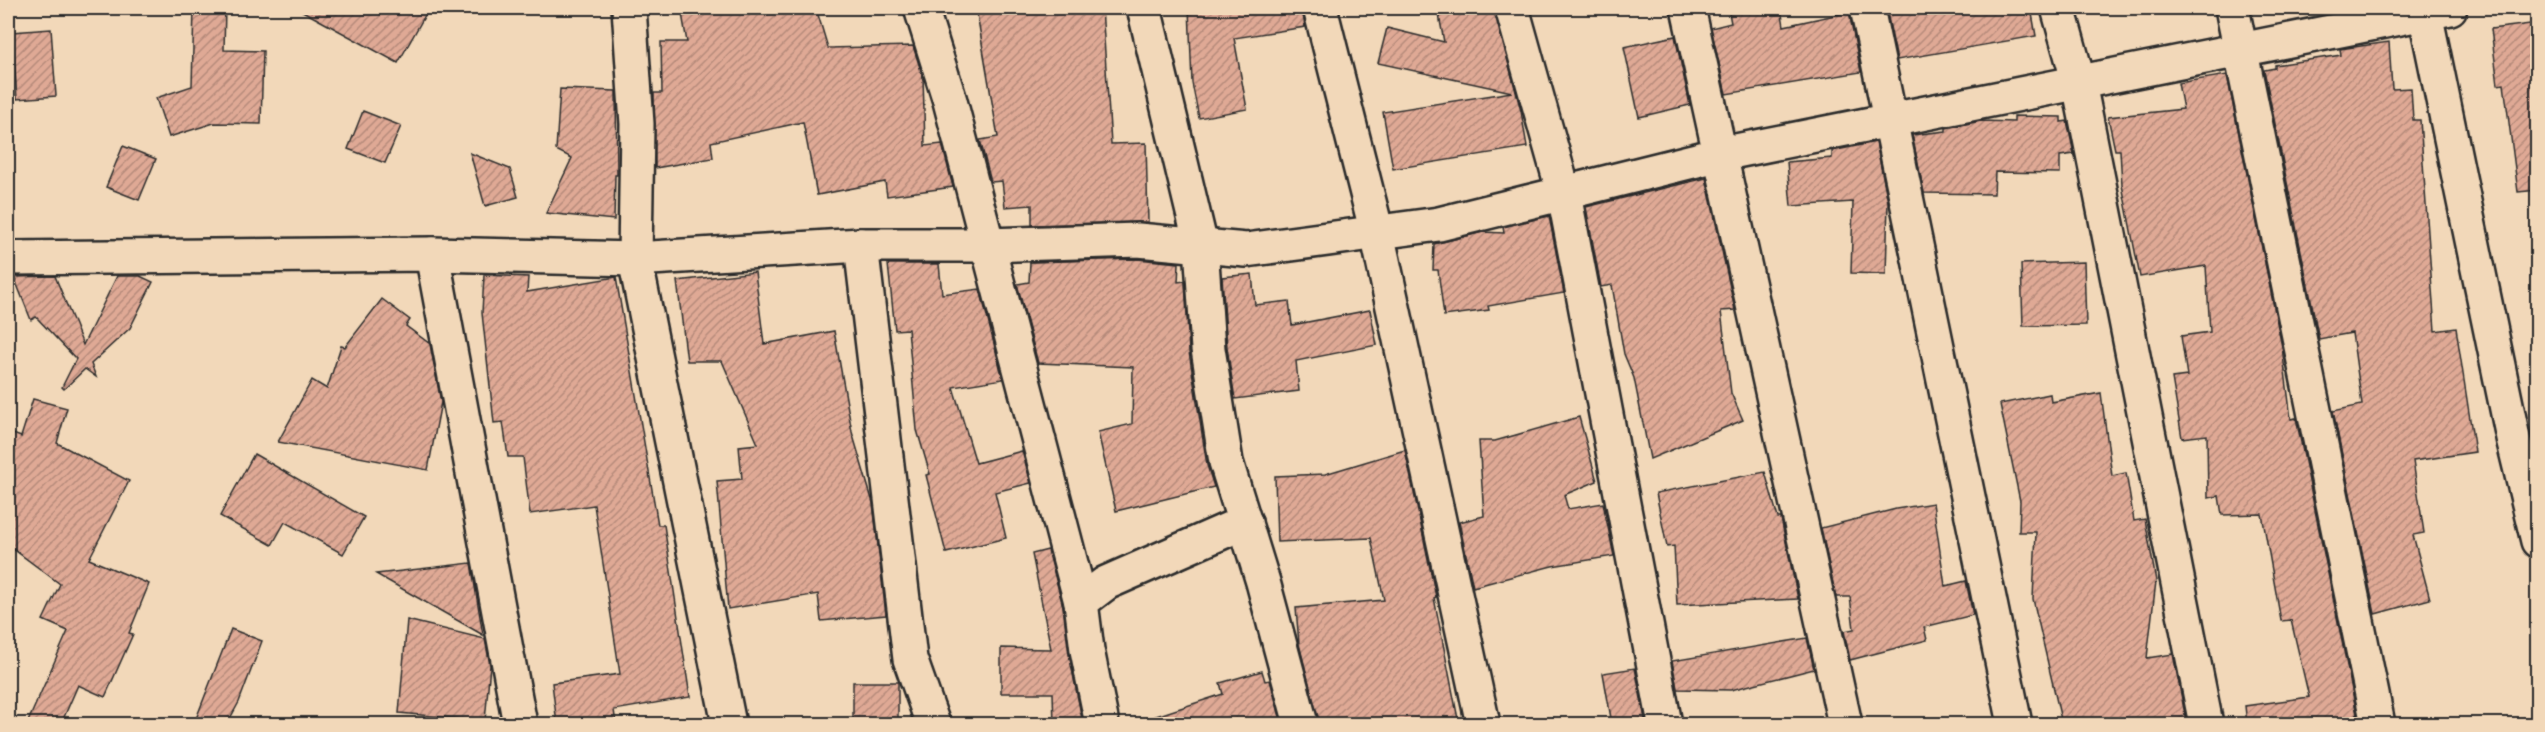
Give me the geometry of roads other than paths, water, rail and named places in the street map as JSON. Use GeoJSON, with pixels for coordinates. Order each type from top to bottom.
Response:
{"type":"FeatureCollection","features":[{"type":"Feature","properties":{"kind":"street"},"geometry":{"type":"LineString","coordinates":[[629,8],[637,124],[635,259],[729,724]]}},
{"type":"Feature","properties":{"kind":"street"},"geometry":{"type":"LineString","coordinates":[[921,8],[950,100],[1081,602],[1087,650],[1102,724]]}},
{"type":"Feature","properties":{"kind":"street"},"geometry":{"type":"LineString","coordinates":[[1144,8],[1201,246],[1208,349],[1226,462],[1301,724]]}},
{"type":"Feature","properties":{"kind":"street"},"geometry":{"type":"LineString","coordinates":[[1320,8],[1377,233],[1483,724]]}},
{"type":"Feature","properties":{"kind":"street"},"geometry":{"type":"LineString","coordinates":[[1512,8],[1564,194],[1665,724]]}},
{"type":"Feature","properties":{"kind":"street"},"geometry":{"type":"LineString","coordinates":[[1688,8],[1845,724]]}},
{"type":"Feature","properties":{"kind":"street"},"geometry":{"type":"LineString","coordinates":[[1867,8],[2015,724]]}},
{"type":"Feature","properties":{"kind":"street"},"geometry":{"type":"LineString","coordinates":[[2058,8],[2079,84],[2206,724]]}},
{"type":"Feature","properties":{"kind":"street"},"geometry":{"type":"LineString","coordinates":[[2232,8],[2378,724]]}},
{"type":"Feature","properties":{"kind":"street"},"geometry":{"type":"LineString","coordinates":[[8,258],[432,254],[635,259],[861,245],[988,245],[1138,240],[1246,250],[1439,224],[1721,154],[2079,84],[2433,9],[2513,438],[2538,541]]}},
{"type":"Feature","properties":{"kind":"street"},"geometry":{"type":"LineString","coordinates":[[861,245],[910,659],[933,724]]}},
{"type":"Feature","properties":{"kind":"street"},"geometry":{"type":"LineString","coordinates":[[432,254],[520,724]]}},
{"type":"Feature","properties":{"kind":"street"},"geometry":{"type":"LineString","coordinates":[[1081,602],[1106,583],[1245,522]]}}]}
